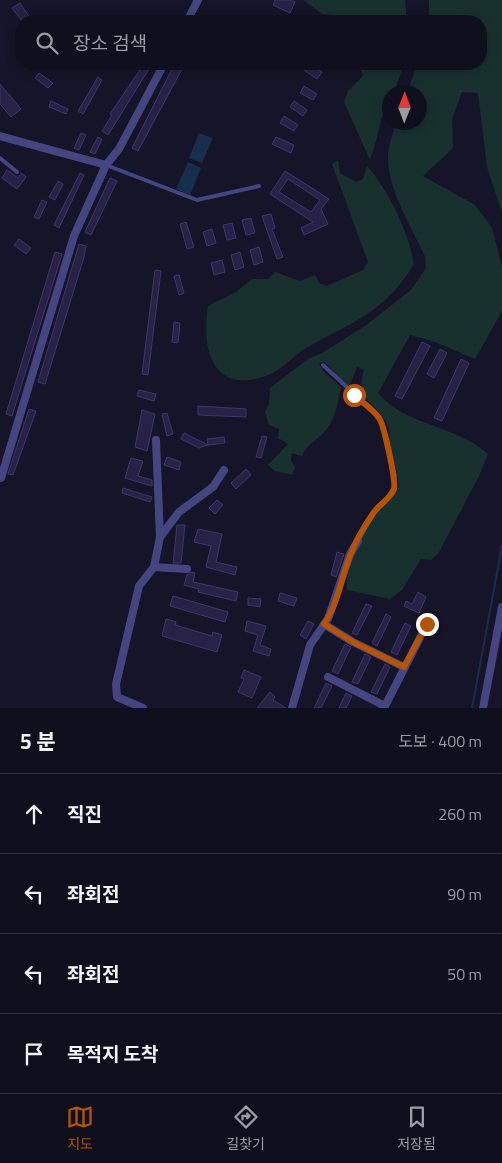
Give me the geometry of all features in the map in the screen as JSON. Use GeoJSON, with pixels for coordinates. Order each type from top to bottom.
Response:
{"type":"FeatureCollection","features":[{"type":"Feature","properties":{"kind":"street"},"geometry":{"type":"LineString","coordinates":[[190,15],[198,0]]}},
{"type":"Feature","properties":{"kind":"street"},"geometry":{"type":"LineString","coordinates":[[1,478],[74,236],[106,165],[119,149],[161,70]]}},
{"type":"Feature","properties":{"kind":"street"},"geometry":{"type":"LineString","coordinates":[[0,136],[106,165]]}},
{"type":"Feature","properties":{"kind":"street"},"geometry":{"type":"LineString","coordinates":[[143,708],[117,697],[116,684],[139,586],[154,567],[160,536],[156,440]]}},
{"type":"Feature","properties":{"kind":"street"},"geometry":{"type":"LineString","coordinates":[[160,536],[179,512],[213,487],[224,470]]}},
{"type":"Feature","properties":{"kind":"street"},"geometry":{"type":"LineString","coordinates":[[292,708],[310,645],[324,624],[341,585],[350,554],[358,541]]}},
{"type":"Feature","properties":{"kind":"street"},"geometry":{"type":"LineString","coordinates":[[154,567],[187,569]]}},
{"type":"Feature","properties":{"kind":"street"},"geometry":{"type":"LineString","coordinates":[[483,708],[502,606]]}},
{"type":"Feature","properties":{"kind":"street"},"geometry":{"type":"LineString","coordinates":[[324,624],[353,642],[404,667]]}},
{"type":"Feature","properties":{"kind":"street"},"geometry":{"type":"LineString","coordinates":[[328,677],[384,707],[427,624]]}},
{"type":"Feature","properties":{"kind":"lane"},"geometry":{"type":"LineString","coordinates":[[0,158],[17,172]]}},
{"type":"Feature","properties":{"kind":"lane"},"geometry":{"type":"LineString","coordinates":[[106,165],[197,200],[259,186]]}},
{"type":"Feature","properties":{"kind":"lane"},"geometry":{"type":"LineString","coordinates":[[323,365],[380,418],[384,427],[387,451],[395,476],[394,488],[389,497],[374,513],[358,541]]}},
{"type":"Feature","properties":{"kind":"green space"},"geometry":{"type":"Polygon","coordinates":[[[303,0],[405,0],[406,15],[331,15],[322,14],[303,0]]]}},
{"type":"Feature","properties":{"kind":"green space"},"geometry":{"type":"Polygon","coordinates":[[[429,0],[502,0],[502,213],[487,167],[478,93],[462,92],[452,119],[453,148],[423,176],[475,205],[492,228],[502,267],[502,311],[475,359],[435,342],[410,335],[378,393],[389,404],[402,412],[462,437],[488,454],[479,476],[438,554],[431,560],[421,559],[402,590],[390,599],[347,590],[348,570],[359,540],[376,514],[399,486],[390,447],[389,430],[381,414],[365,396],[362,389],[364,370],[357,367],[351,382],[347,386],[325,362],[319,363],[324,372],[341,387],[338,404],[329,425],[302,456],[292,453],[291,460],[295,467],[292,475],[275,471],[268,465],[288,444],[278,438],[279,429],[269,425],[265,412],[269,403],[270,388],[308,359],[322,353],[365,326],[411,290],[426,268],[425,256],[396,195],[389,169],[389,148],[394,130],[427,130],[427,85],[410,85],[415,70],[487,70],[487,15],[429,15],[429,0]]]}},
{"type":"Feature","properties":{"kind":"green space"},"geometry":{"type":"Polygon","coordinates":[[[361,70],[402,70],[396,85],[382,85],[382,118],[370,160],[344,102],[348,91],[363,76],[361,70]]]}},
{"type":"Feature","properties":{"kind":"green space"},"geometry":{"type":"Polygon","coordinates":[[[338,160],[340,173],[356,182],[363,179],[367,166],[375,175],[390,199],[403,226],[414,265],[389,296],[359,319],[304,349],[283,366],[266,376],[248,380],[233,379],[222,373],[214,364],[209,352],[206,322],[208,306],[236,292],[252,279],[268,279],[275,272],[300,281],[315,275],[320,284],[327,286],[363,270],[368,262],[332,164],[338,160]]]}},
{"type":"Feature","properties":{"kind":"water"},"geometry":{"type":"Polygon","coordinates":[[[199,133],[213,138],[202,163],[189,158],[199,133]]]}},
{"type":"Feature","properties":{"kind":"water"},"geometry":{"type":"Polygon","coordinates":[[[188,162],[201,168],[190,195],[176,189],[188,162]]]}},
{"type":"Feature","properties":{"kind":"building"},"geometry":{"type":"Polygon","coordinates":[[[275,0],[291,0],[295,2],[290,13],[273,5],[275,0]]]}},
{"type":"Feature","properties":{"kind":"building"},"geometry":{"type":"Polygon","coordinates":[[[20,3],[28,15],[17,15],[12,8],[20,3]]]}},
{"type":"Feature","properties":{"kind":"building"},"geometry":{"type":"Polygon","coordinates":[[[140,70],[148,70],[108,135],[102,131],[112,115],[110,114],[140,70]]]}},
{"type":"Feature","properties":{"kind":"building"},"geometry":{"type":"Polygon","coordinates":[[[171,70],[181,70],[138,151],[132,148],[171,70]]]}},
{"type":"Feature","properties":{"kind":"building"},"geometry":{"type":"Polygon","coordinates":[[[304,70],[319,70],[322,72],[317,79],[304,70]]]}},
{"type":"Feature","properties":{"kind":"building"},"geometry":{"type":"Polygon","coordinates":[[[39,73],[53,83],[48,88],[35,78],[39,73]]]}},
{"type":"Feature","properties":{"kind":"building"},"geometry":{"type":"Polygon","coordinates":[[[98,77],[102,80],[83,114],[78,111],[98,77]]]}},
{"type":"Feature","properties":{"kind":"building"},"geometry":{"type":"Polygon","coordinates":[[[0,84],[21,109],[11,117],[0,104],[0,84]]]}},
{"type":"Feature","properties":{"kind":"building"},"geometry":{"type":"Polygon","coordinates":[[[304,86],[317,94],[313,100],[300,93],[304,86]]]}},
{"type":"Feature","properties":{"kind":"building"},"geometry":{"type":"Polygon","coordinates":[[[51,101],[68,109],[66,114],[49,107],[51,101]]]}},
{"type":"Feature","properties":{"kind":"building"},"geometry":{"type":"Polygon","coordinates":[[[294,101],[307,110],[303,116],[290,107],[294,101]]]}},
{"type":"Feature","properties":{"kind":"building"},"geometry":{"type":"Polygon","coordinates":[[[284,116],[298,125],[294,131],[280,123],[284,116]]]}},
{"type":"Feature","properties":{"kind":"building"},"geometry":{"type":"Polygon","coordinates":[[[81,133],[86,135],[79,150],[74,148],[81,133]]]}},
{"type":"Feature","properties":{"kind":"building"},"geometry":{"type":"Polygon","coordinates":[[[98,137],[102,139],[95,154],[90,152],[98,137]]]}},
{"type":"Feature","properties":{"kind":"building"},"geometry":{"type":"Polygon","coordinates":[[[276,137],[294,145],[291,153],[272,144],[276,137]]]}},
{"type":"Feature","properties":{"kind":"building"},"geometry":{"type":"Polygon","coordinates":[[[7,170],[18,178],[21,173],[26,177],[17,189],[2,178],[7,170]]]}},
{"type":"Feature","properties":{"kind":"building"},"geometry":{"type":"Polygon","coordinates":[[[285,171],[329,199],[321,209],[328,224],[304,235],[301,228],[313,222],[270,194],[285,171]],[[288,179],[279,192],[311,212],[320,200],[288,179]]]}},
{"type":"Feature","properties":{"kind":"building"},"geometry":{"type":"Polygon","coordinates":[[[80,173],[84,175],[59,228],[54,225],[80,173]]]}},
{"type":"Feature","properties":{"kind":"building"},"geometry":{"type":"Polygon","coordinates":[[[110,178],[117,181],[91,235],[85,232],[110,178]]]}},
{"type":"Feature","properties":{"kind":"building"},"geometry":{"type":"Polygon","coordinates":[[[58,181],[63,184],[55,200],[49,197],[58,181]]]}},
{"type":"Feature","properties":{"kind":"building"},"geometry":{"type":"Polygon","coordinates":[[[42,200],[47,202],[39,219],[34,217],[42,200]]]}},
{"type":"Feature","properties":{"kind":"building"},"geometry":{"type":"Polygon","coordinates":[[[271,214],[275,228],[272,229],[283,257],[277,259],[262,216],[271,214]]]}},
{"type":"Feature","properties":{"kind":"building"},"geometry":{"type":"Polygon","coordinates":[[[251,218],[255,233],[246,235],[242,220],[251,218]]]}},
{"type":"Feature","properties":{"kind":"building"},"geometry":{"type":"Polygon","coordinates":[[[186,222],[194,247],[187,249],[180,224],[186,222]]]}},
{"type":"Feature","properties":{"kind":"building"},"geometry":{"type":"Polygon","coordinates":[[[232,223],[236,238],[227,240],[223,225],[232,223]]]}},
{"type":"Feature","properties":{"kind":"building"},"geometry":{"type":"Polygon","coordinates":[[[212,229],[216,243],[207,246],[203,232],[212,229]]]}},
{"type":"Feature","properties":{"kind":"building"},"geometry":{"type":"Polygon","coordinates":[[[19,239],[31,248],[26,254],[14,245],[19,239]]]}},
{"type":"Feature","properties":{"kind":"building"},"geometry":{"type":"Polygon","coordinates":[[[79,244],[86,246],[84,257],[45,384],[38,382],[79,244]]]}},
{"type":"Feature","properties":{"kind":"building"},"geometry":{"type":"Polygon","coordinates":[[[259,247],[263,262],[254,265],[250,250],[259,247]]]}},
{"type":"Feature","properties":{"kind":"building"},"geometry":{"type":"Polygon","coordinates":[[[55,252],[62,254],[12,416],[6,414],[55,252]]]}},
{"type":"Feature","properties":{"kind":"building"},"geometry":{"type":"Polygon","coordinates":[[[240,252],[244,267],[235,270],[231,255],[240,252]]]}},
{"type":"Feature","properties":{"kind":"building"},"geometry":{"type":"Polygon","coordinates":[[[222,260],[225,272],[214,275],[211,263],[222,260]]]}},
{"type":"Feature","properties":{"kind":"building"},"geometry":{"type":"Polygon","coordinates":[[[155,270],[161,271],[148,375],[142,374],[155,270]]]}},
{"type":"Feature","properties":{"kind":"building"},"geometry":{"type":"Polygon","coordinates":[[[179,275],[184,293],[179,295],[174,276],[179,275]]]}},
{"type":"Feature","properties":{"kind":"building"},"geometry":{"type":"Polygon","coordinates":[[[174,322],[180,323],[178,343],[172,342],[174,322]]]}},
{"type":"Feature","properties":{"kind":"building"},"geometry":{"type":"Polygon","coordinates":[[[422,342],[430,346],[402,399],[395,396],[422,342]]]}},
{"type":"Feature","properties":{"kind":"building"},"geometry":{"type":"Polygon","coordinates":[[[440,349],[447,353],[434,378],[427,374],[440,349]]]}},
{"type":"Feature","properties":{"kind":"building"},"geometry":{"type":"Polygon","coordinates":[[[461,359],[469,363],[442,421],[434,418],[461,359]]]}},
{"type":"Feature","properties":{"kind":"building"},"geometry":{"type":"Polygon","coordinates":[[[139,390],[156,394],[154,401],[137,396],[139,390]]]}},
{"type":"Feature","properties":{"kind":"building"},"geometry":{"type":"Polygon","coordinates":[[[198,406],[246,409],[246,417],[198,415],[198,406]]]}},
{"type":"Feature","properties":{"kind":"building"},"geometry":{"type":"Polygon","coordinates":[[[29,409],[36,411],[13,475],[8,474],[29,409]]]}},
{"type":"Feature","properties":{"kind":"building"},"geometry":{"type":"Polygon","coordinates":[[[142,410],[155,414],[147,451],[135,447],[142,410]]]}},
{"type":"Feature","properties":{"kind":"building"},"geometry":{"type":"Polygon","coordinates":[[[167,413],[173,434],[167,436],[162,414],[167,413]]]}},
{"type":"Feature","properties":{"kind":"building"},"geometry":{"type":"Polygon","coordinates":[[[184,433],[208,445],[199,448],[181,439],[184,433]]]}},
{"type":"Feature","properties":{"kind":"building"},"geometry":{"type":"Polygon","coordinates":[[[262,436],[267,437],[261,458],[256,457],[262,436]]]}},
{"type":"Feature","properties":{"kind":"building"},"geometry":{"type":"Polygon","coordinates":[[[224,437],[225,443],[208,445],[207,439],[224,437]]]}},
{"type":"Feature","properties":{"kind":"building"},"geometry":{"type":"Polygon","coordinates":[[[167,457],[181,462],[179,470],[164,465],[167,457]]]}},
{"type":"Feature","properties":{"kind":"building"},"geometry":{"type":"Polygon","coordinates":[[[131,458],[143,461],[138,476],[152,480],[152,486],[125,478],[131,458]]]}},
{"type":"Feature","properties":{"kind":"building"},"geometry":{"type":"Polygon","coordinates":[[[246,469],[251,475],[236,489],[231,483],[246,469]]]}},
{"type":"Feature","properties":{"kind":"building"},"geometry":{"type":"Polygon","coordinates":[[[123,488],[152,497],[150,502],[122,493],[123,488]]]}},
{"type":"Feature","properties":{"kind":"building"},"geometry":{"type":"Polygon","coordinates":[[[217,500],[223,505],[215,514],[209,508],[217,500]]]}},
{"type":"Feature","properties":{"kind":"building"},"geometry":{"type":"Polygon","coordinates":[[[177,525],[185,525],[181,563],[173,563],[177,525]]]}},
{"type":"Feature","properties":{"kind":"building"},"geometry":{"type":"Polygon","coordinates":[[[198,529],[222,534],[216,562],[237,567],[235,575],[206,567],[211,546],[194,542],[198,529]]]}},
{"type":"Feature","properties":{"kind":"building"},"geometry":{"type":"Polygon","coordinates":[[[337,552],[344,554],[336,577],[331,575],[337,552]]]}},
{"type":"Feature","properties":{"kind":"building"},"geometry":{"type":"Polygon","coordinates":[[[191,572],[195,573],[193,582],[238,592],[236,601],[198,592],[199,589],[184,585],[187,575],[191,572]]]}},
{"type":"Feature","properties":{"kind":"building"},"geometry":{"type":"Polygon","coordinates":[[[418,592],[426,597],[419,613],[404,606],[406,601],[412,604],[418,592]]]}},
{"type":"Feature","properties":{"kind":"building"},"geometry":{"type":"Polygon","coordinates":[[[280,593],[297,598],[294,606],[278,601],[280,593]]]}},
{"type":"Feature","properties":{"kind":"building"},"geometry":{"type":"Polygon","coordinates":[[[173,596],[228,612],[225,622],[170,606],[173,596]]]}},
{"type":"Feature","properties":{"kind":"building"},"geometry":{"type":"Polygon","coordinates":[[[248,598],[261,599],[260,607],[248,605],[248,598]]]}},
{"type":"Feature","properties":{"kind":"building"},"geometry":{"type":"Polygon","coordinates":[[[366,604],[372,606],[357,635],[352,633],[366,604]]]}},
{"type":"Feature","properties":{"kind":"building"},"geometry":{"type":"Polygon","coordinates":[[[386,614],[391,617],[377,646],[372,643],[386,614]]]}},
{"type":"Feature","properties":{"kind":"building"},"geometry":{"type":"Polygon","coordinates":[[[166,619],[176,622],[175,625],[212,636],[213,632],[222,635],[217,652],[162,636],[166,619]]]}},
{"type":"Feature","properties":{"kind":"building"},"geometry":{"type":"Polygon","coordinates":[[[247,621],[266,626],[260,645],[271,649],[269,656],[253,651],[258,635],[245,631],[247,621]]]}},
{"type":"Feature","properties":{"kind":"building"},"geometry":{"type":"Polygon","coordinates":[[[308,621],[314,624],[306,639],[300,635],[308,621]]]}},
{"type":"Feature","properties":{"kind":"building"},"geometry":{"type":"Polygon","coordinates":[[[405,623],[411,626],[397,655],[391,652],[405,623]]]}},
{"type":"Feature","properties":{"kind":"building"},"geometry":{"type":"Polygon","coordinates":[[[345,644],[351,647],[338,674],[332,671],[345,644]]]}},
{"type":"Feature","properties":{"kind":"building"},"geometry":{"type":"Polygon","coordinates":[[[365,654],[371,657],[358,684],[352,682],[365,654]]]}},
{"type":"Feature","properties":{"kind":"building"},"geometry":{"type":"Polygon","coordinates":[[[385,664],[390,667],[377,694],[371,692],[385,664]]]}},
{"type":"Feature","properties":{"kind":"building"},"geometry":{"type":"Polygon","coordinates":[[[244,670],[261,677],[252,698],[238,692],[244,679],[241,678],[244,670]]]}},
{"type":"Feature","properties":{"kind":"building"},"geometry":{"type":"Polygon","coordinates":[[[326,683],[332,686],[321,708],[314,708],[326,683]]]}},
{"type":"Feature","properties":{"kind":"building"},"geometry":{"type":"Polygon","coordinates":[[[270,692],[275,697],[273,700],[286,708],[257,708],[270,692]]]}},
{"type":"Feature","properties":{"kind":"building"},"geometry":{"type":"Polygon","coordinates":[[[346,693],[352,696],[346,708],[339,708],[346,693]]]}},
{"type":"Feature","properties":{"kind":"waterway"},"geometry":{"type":"LineString","coordinates":[[472,708],[502,546]]}},
{"type":"Feature","properties":{"kind":"route"},"geometry":{"type":"LineString","coordinates":[[354,395],[380,418],[384,427],[387,451],[395,476],[394,488],[389,497],[374,513],[350,554],[341,585],[328,619],[324,624],[353,642],[404,667],[427,624]]}}]}
